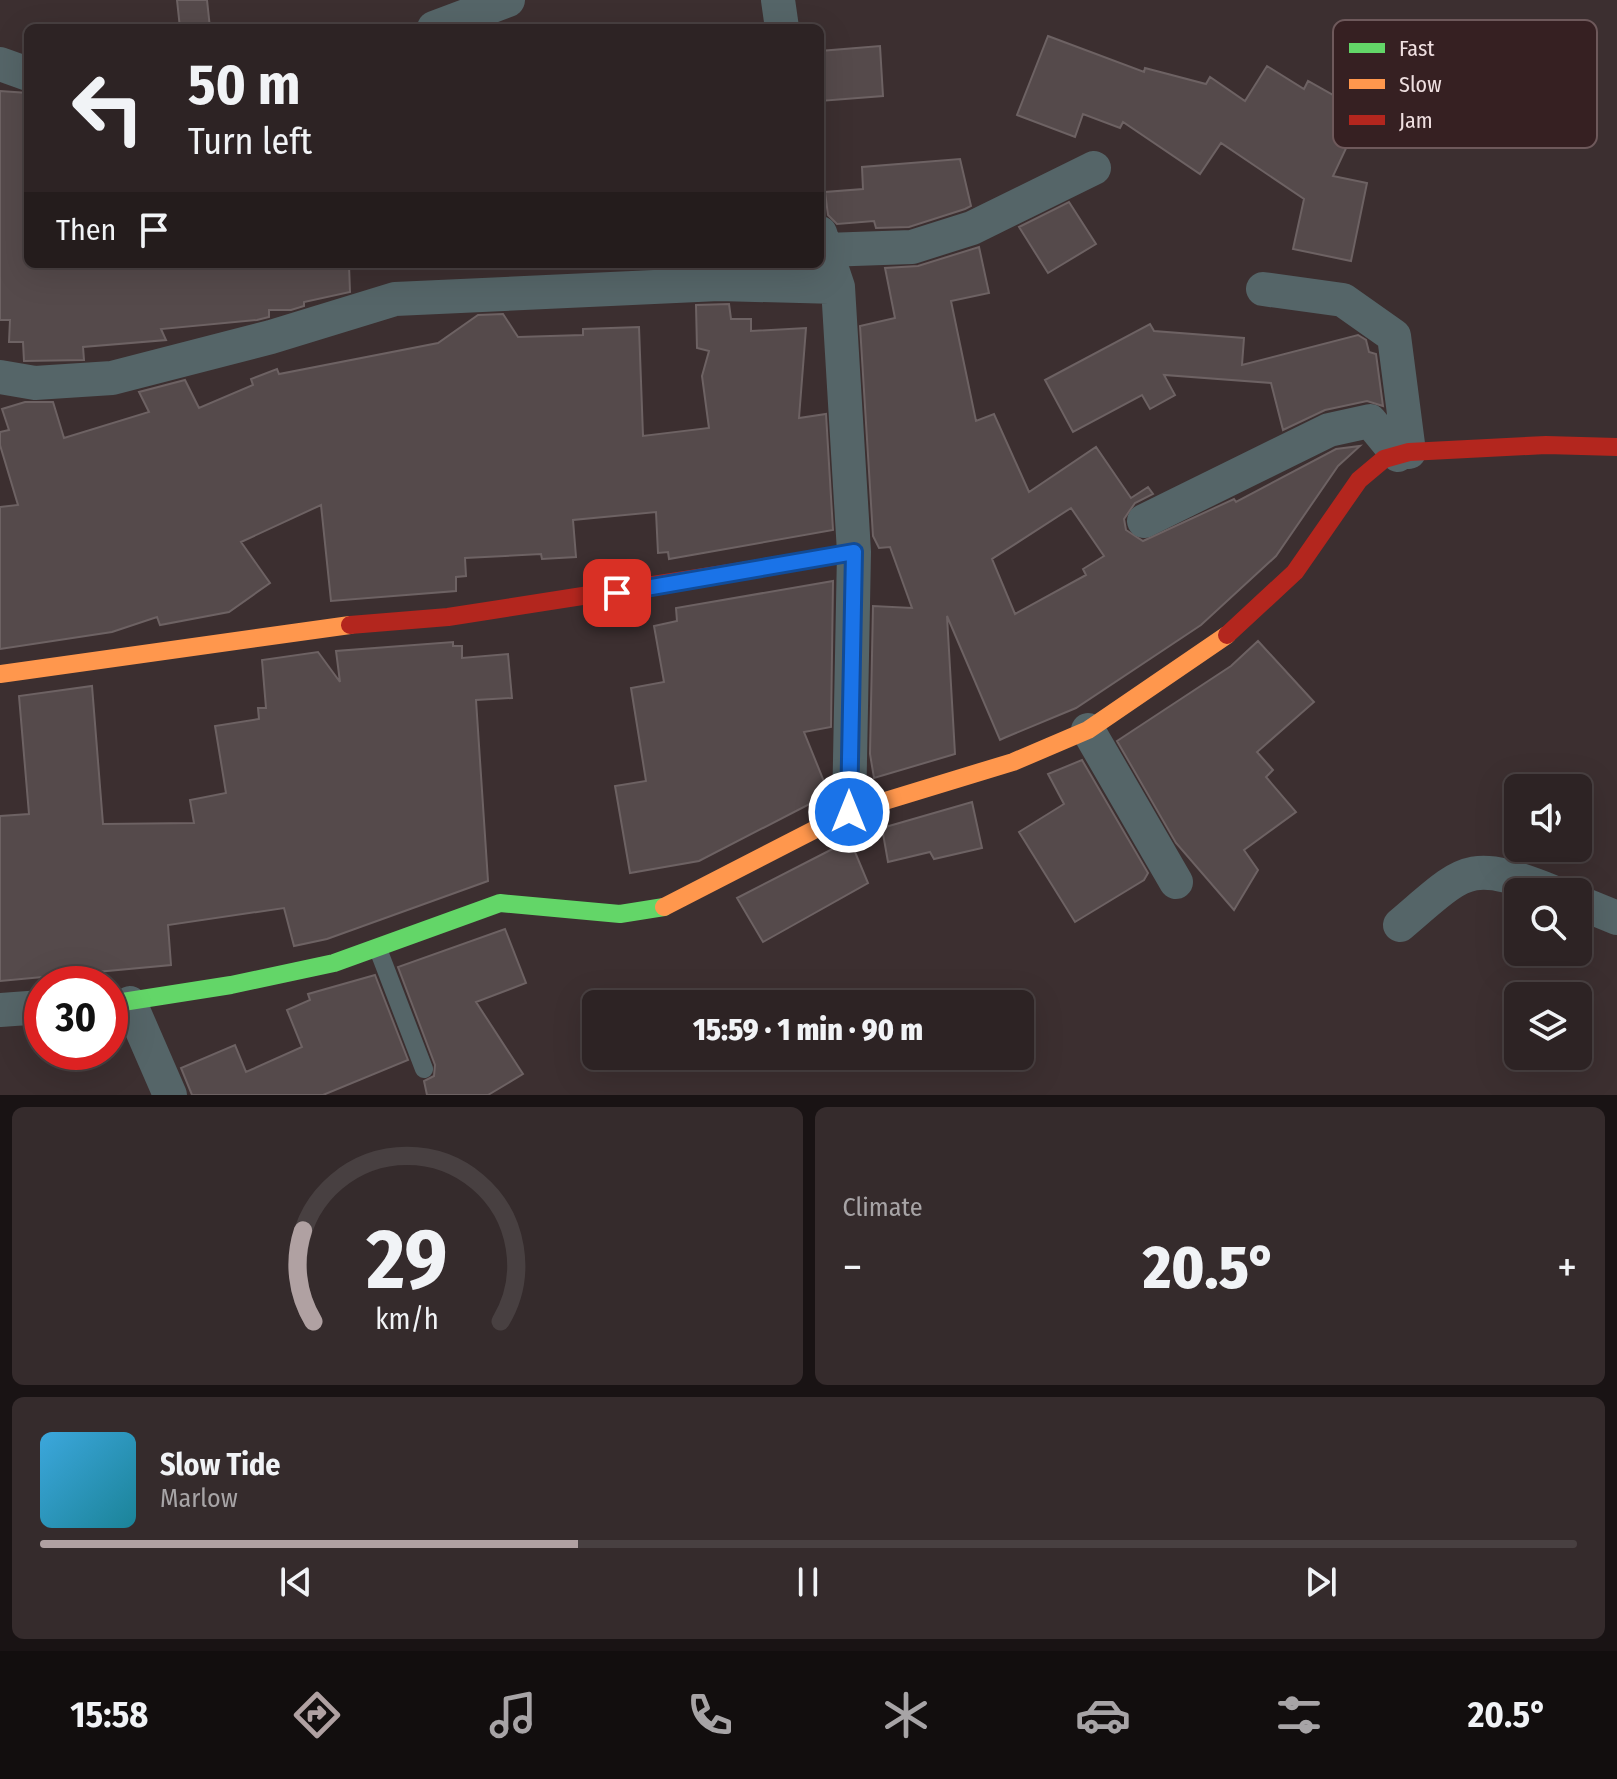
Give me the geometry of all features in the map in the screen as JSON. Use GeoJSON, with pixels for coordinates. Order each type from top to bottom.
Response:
{"type":"FeatureCollection","features":[{"type":"Feature","properties":{"kind":"street"},"geometry":{"type":"LineString","coordinates":[[445,24],[508,0]]}},
{"type":"Feature","properties":{"kind":"street"},"geometry":{"type":"LineString","coordinates":[[778,0],[781,24]]}},
{"type":"Feature","properties":{"kind":"street"},"geometry":{"type":"LineString","coordinates":[[0,64],[24,73]]}},
{"type":"Feature","properties":{"kind":"street"},"geometry":{"type":"LineString","coordinates":[[824,242],[912,247],[972,228],[1094,168]]}},
{"type":"Feature","properties":{"kind":"street"},"geometry":{"type":"LineString","coordinates":[[824,248],[838,287],[854,552],[849,812]]}},
{"type":"Feature","properties":{"kind":"street"},"geometry":{"type":"LineString","coordinates":[[0,377],[35,383],[112,378],[271,337],[395,299],[689,285],[838,287]]}},
{"type":"Feature","properties":{"kind":"street"},"geometry":{"type":"LineString","coordinates":[[1263,289],[1343,300],[1394,336],[1404,454]]}},
{"type":"Feature","properties":{"kind":"street"},"geometry":{"type":"LineString","coordinates":[[1144,521],[1329,430],[1370,421],[1404,454]]}},
{"type":"Feature","properties":{"kind":"street"},"geometry":{"type":"LineString","coordinates":[[128,1002],[319,966],[378,949],[500,903],[620,914],[664,907],[849,812],[1013,762],[1088,730],[1217,645],[1295,572],[1359,480],[1384,459],[1404,454],[1546,445],[1617,447]]}},
{"type":"Feature","properties":{"kind":"street"},"geometry":{"type":"LineString","coordinates":[[0,674],[309,628],[448,617],[588,598],[854,552]]}},
{"type":"Feature","properties":{"kind":"street"},"geometry":{"type":"LineString","coordinates":[[1088,730],[1176,882]]}},
{"type":"Feature","properties":{"kind":"street"},"geometry":{"type":"LineString","coordinates":[[1400,925],[1456,877],[1473,872],[1496,873],[1511,878]]}},
{"type":"Feature","properties":{"kind":"street"},"geometry":{"type":"LineString","coordinates":[[1592,908],[1617,918]]}},
{"type":"Feature","properties":{"kind":"street"},"geometry":{"type":"LineString","coordinates":[[0,1010],[24,1008]]}},
{"type":"Feature","properties":{"kind":"street"},"geometry":{"type":"LineString","coordinates":[[128,1019],[170,1095]]}},
{"type":"Feature","properties":{"kind":"lane"},"geometry":{"type":"LineString","coordinates":[[378,949],[424,1069]]}},
{"type":"Feature","properties":{"kind":"building"},"geometry":{"type":"Polygon","coordinates":[[[177,0],[207,0],[210,24],[180,24],[177,0]]]}},
{"type":"Feature","properties":{"kind":"building"},"geometry":{"type":"Polygon","coordinates":[[[1048,36],[1144,72],[1145,68],[1206,84],[1210,77],[1245,101],[1267,66],[1304,89],[1308,81],[1333,95],[1333,148],[1346,148],[1333,176],[1367,183],[1351,261],[1293,249],[1304,199],[1221,143],[1200,174],[1123,122],[1120,128],[1083,114],[1075,137],[1017,115],[1048,36]]]}},
{"type":"Feature","properties":{"kind":"building"},"geometry":{"type":"Polygon","coordinates":[[[880,46],[883,96],[824,101],[824,51],[880,46]]]}},
{"type":"Feature","properties":{"kind":"building"},"geometry":{"type":"Polygon","coordinates":[[[0,91],[24,93],[24,268],[349,268],[350,292],[304,302],[304,306],[291,310],[269,310],[269,317],[257,320],[161,329],[166,340],[83,347],[84,360],[24,361],[23,342],[9,342],[10,320],[0,320],[0,91]]]}},
{"type":"Feature","properties":{"kind":"building"},"geometry":{"type":"Polygon","coordinates":[[[960,159],[971,206],[965,209],[909,227],[876,228],[874,221],[837,224],[828,215],[825,192],[863,189],[862,167],[960,159]]]}},
{"type":"Feature","properties":{"kind":"building"},"geometry":{"type":"Polygon","coordinates":[[[1069,202],[1096,244],[1048,273],[1019,227],[1069,202]]]}},
{"type":"Feature","properties":{"kind":"building"},"geometry":{"type":"Polygon","coordinates":[[[979,247],[989,293],[951,301],[976,421],[994,414],[1029,492],[1096,447],[1131,498],[1148,487],[1153,494],[1135,503],[1124,519],[1126,530],[1143,541],[1234,499],[1236,502],[1336,449],[1360,446],[1338,466],[1276,556],[1201,625],[1076,708],[1000,740],[947,616],[955,754],[874,778],[870,754],[873,606],[912,608],[890,547],[879,548],[873,536],[860,326],[895,318],[885,268],[918,266],[979,247]],[[1071,508],[992,559],[1015,614],[1086,575],[1083,569],[1104,556],[1071,508]]]}},
{"type":"Feature","properties":{"kind":"building"},"geometry":{"type":"Polygon","coordinates":[[[729,304],[731,319],[751,319],[751,331],[806,328],[799,418],[826,414],[833,530],[669,559],[668,552],[658,553],[656,512],[573,520],[576,557],[542,559],[541,554],[465,558],[466,576],[456,577],[456,591],[331,601],[321,505],[241,542],[270,583],[229,612],[160,625],[157,617],[112,632],[0,649],[0,507],[18,505],[0,445],[0,432],[9,430],[2,409],[25,402],[53,402],[64,438],[149,412],[139,392],[185,380],[199,408],[253,385],[251,379],[277,369],[279,374],[438,343],[478,315],[503,314],[518,337],[583,335],[583,329],[639,327],[643,436],[709,428],[702,376],[709,351],[697,348],[696,305],[729,304]]]}},
{"type":"Feature","properties":{"kind":"building"},"geometry":{"type":"Polygon","coordinates":[[[1150,324],[1154,331],[1244,338],[1242,365],[1358,335],[1366,340],[1369,352],[1376,354],[1383,406],[1367,401],[1325,410],[1283,430],[1271,383],[1164,375],[1175,395],[1150,409],[1142,395],[1073,432],[1045,380],[1150,324]]]}},
{"type":"Feature","properties":{"kind":"building"},"geometry":{"type":"Polygon","coordinates":[[[833,581],[831,727],[804,732],[829,794],[699,861],[630,873],[615,786],[646,781],[631,688],[664,682],[654,626],[677,621],[676,608],[833,581]]]}},
{"type":"Feature","properties":{"kind":"building"},"geometry":{"type":"Polygon","coordinates":[[[1258,641],[1314,702],[1257,752],[1273,770],[1266,777],[1296,812],[1244,850],[1258,870],[1234,910],[1176,843],[1117,741],[1231,666],[1258,641]]]}},
{"type":"Feature","properties":{"kind":"building"},"geometry":{"type":"Polygon","coordinates":[[[453,642],[453,646],[462,646],[462,658],[508,654],[512,698],[476,700],[488,881],[327,939],[294,946],[284,908],[168,925],[171,965],[128,969],[128,966],[24,966],[24,979],[0,981],[0,816],[29,814],[19,696],[92,686],[103,824],[194,823],[190,800],[226,793],[215,726],[259,719],[258,708],[266,708],[262,660],[318,652],[340,682],[336,651],[453,642]]]}},
{"type":"Feature","properties":{"kind":"building"},"geometry":{"type":"Polygon","coordinates":[[[1082,760],[1148,873],[1144,880],[1075,922],[1019,832],[1064,804],[1048,774],[1082,760]]]}},
{"type":"Feature","properties":{"kind":"building"},"geometry":{"type":"Polygon","coordinates":[[[972,802],[982,848],[934,859],[930,852],[888,862],[882,828],[972,802]]]}},
{"type":"Feature","properties":{"kind":"building"},"geometry":{"type":"Polygon","coordinates":[[[850,840],[868,883],[763,942],[737,898],[850,840]]]}},
{"type":"Feature","properties":{"kind":"building"},"geometry":{"type":"Polygon","coordinates":[[[505,929],[526,983],[476,1002],[523,1074],[488,1095],[427,1095],[424,1081],[434,1076],[435,1065],[398,967],[505,929]]]}},
{"type":"Feature","properties":{"kind":"building"},"geometry":{"type":"Polygon","coordinates":[[[375,975],[408,1060],[323,1095],[192,1095],[181,1068],[235,1045],[246,1072],[302,1047],[287,1010],[310,1000],[308,994],[375,975]]]}},
{"type":"Feature","properties":{"kind":"traffic: fast"},"geometry":{"type":"LineString","coordinates":[[128,1001],[231,985],[334,963],[500,903],[620,914],[664,907]]}},
{"type":"Feature","properties":{"kind":"traffic: slow"},"geometry":{"type":"LineString","coordinates":[[736,572],[854,552]]}},
{"type":"Feature","properties":{"kind":"traffic: slow"},"geometry":{"type":"LineString","coordinates":[[0,674],[350,625]]}},
{"type":"Feature","properties":{"kind":"traffic: slow"},"geometry":{"type":"LineString","coordinates":[[664,907],[849,812],[1013,762],[1088,730],[1227,635]]}},
{"type":"Feature","properties":{"kind":"traffic: jam"},"geometry":{"type":"LineString","coordinates":[[1227,635],[1295,572],[1359,480],[1384,459],[1409,452],[1546,445],[1617,447]]}},
{"type":"Feature","properties":{"kind":"traffic: jam"},"geometry":{"type":"LineString","coordinates":[[350,625],[448,617],[736,572]]}},
{"type":"Feature","properties":{"kind":"route"},"geometry":{"type":"LineString","coordinates":[[617,593],[854,552],[849,812]]}}]}
